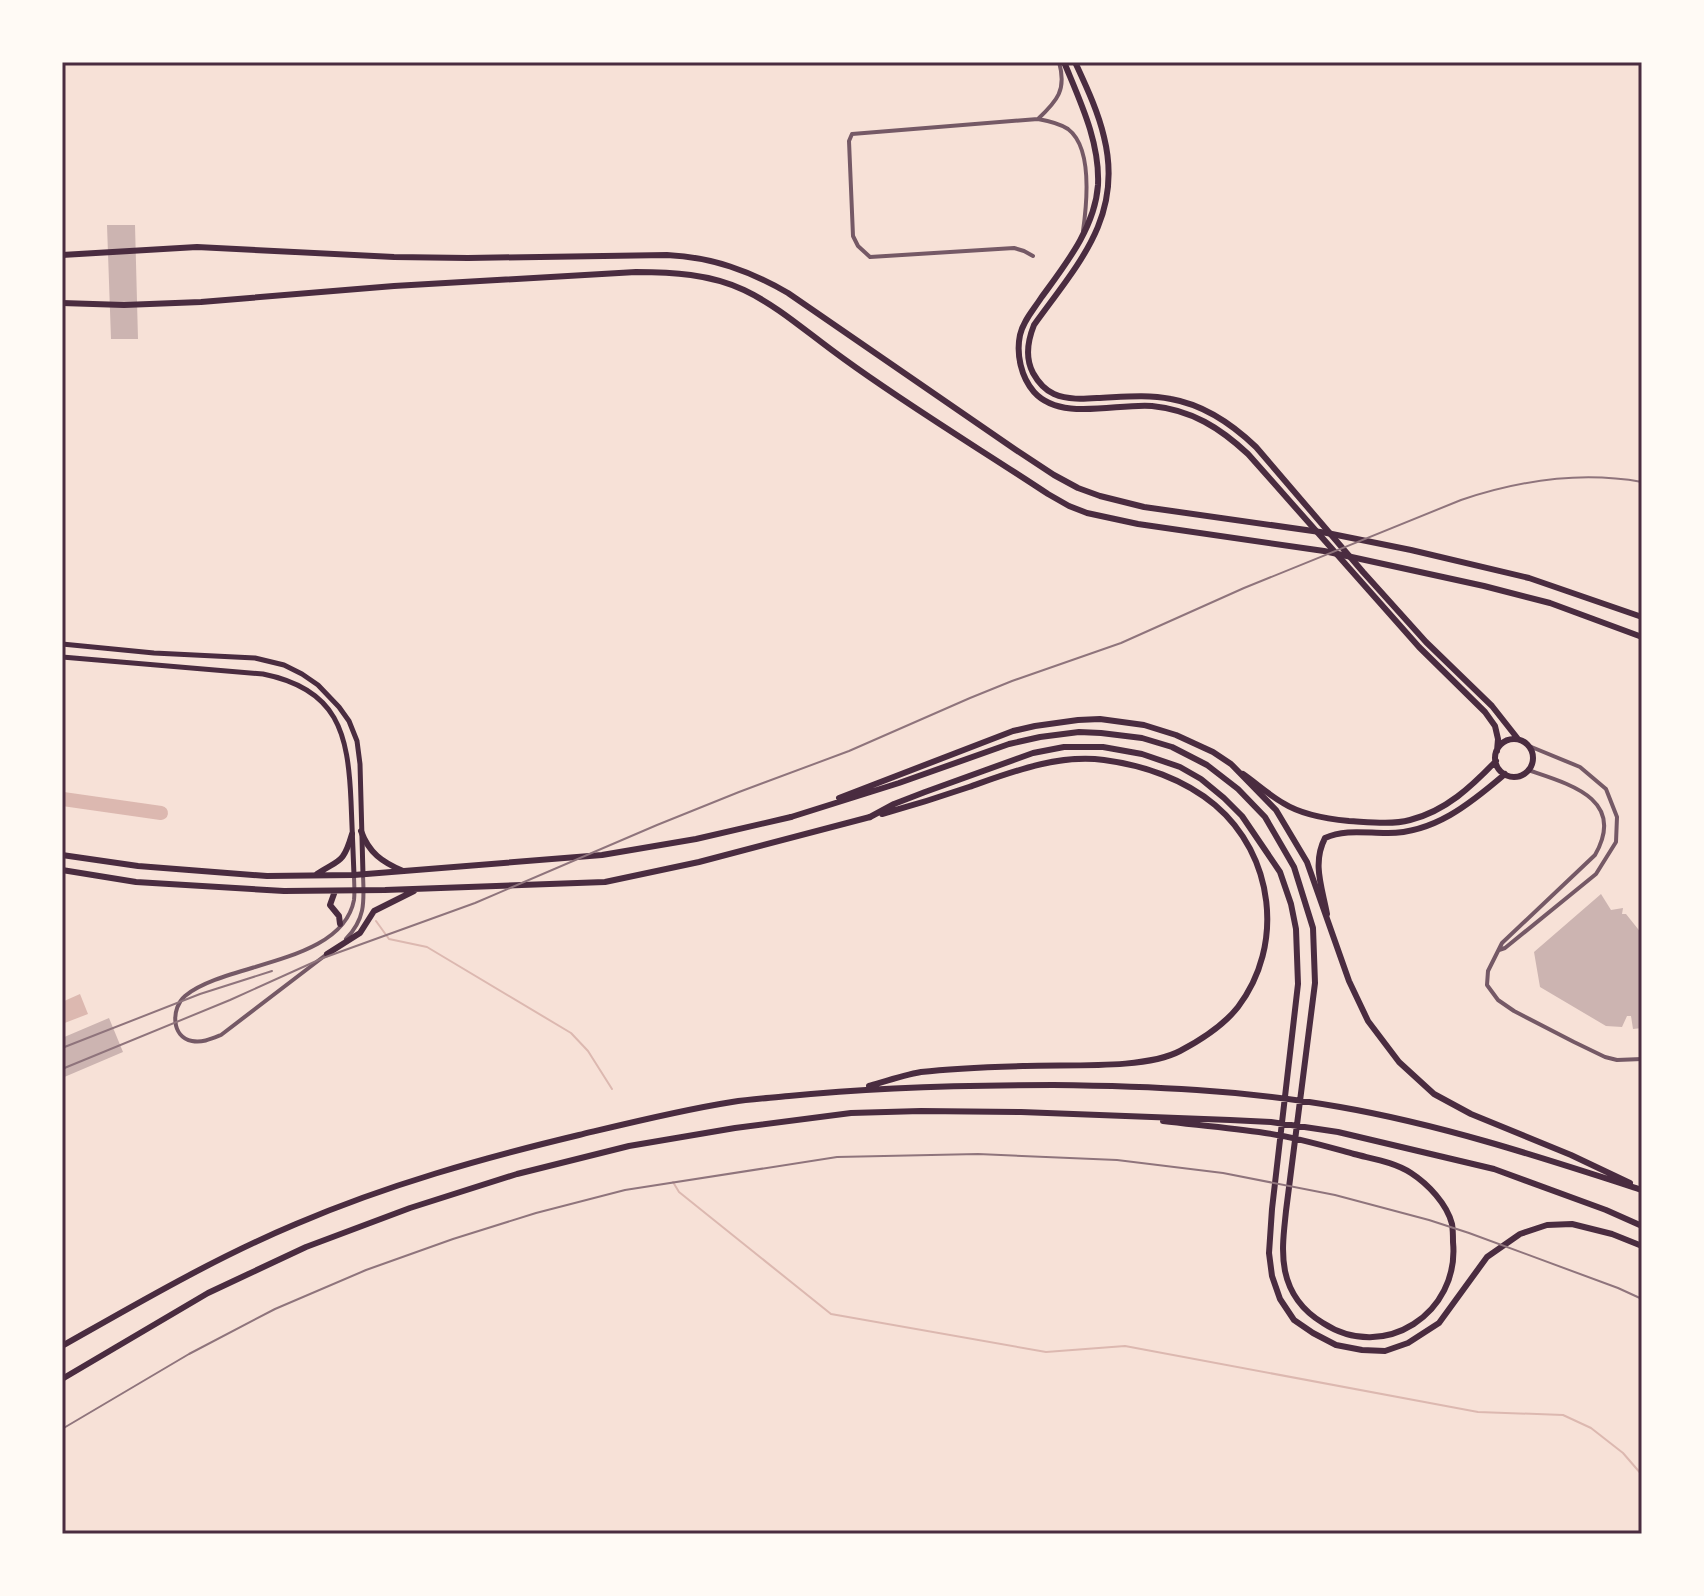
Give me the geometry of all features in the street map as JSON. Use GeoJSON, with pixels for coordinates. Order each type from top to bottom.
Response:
{"type":"FeatureCollection","features":[{"type":"Feature","properties":{"kind":"main road"},"geometry":{"type":"LineString","coordinates":[[1062,62],[1094,141],[1098,185],[1082,236],[1025,321],[1020,335],[1022,373],[1035,393],[1049,403],[1070,409],[1151,406],[1190,415],[1229,436],[1419,647],[1485,712],[1495,726],[1498,739],[1496,761],[1500,770],[1517,777],[1528,770],[1533,758],[1529,746],[1518,739],[1492,706],[1426,642],[1256,447],[1235,427],[1196,406],[1173,399],[1151,396],[1072,399],[1056,395],[1042,387],[1031,370],[1029,338],[1034,325],[1087,251],[1101,221],[1106,199],[1108,172],[1105,138],[1075,62]]}},
{"type":"Feature","properties":{"kind":"main road"},"geometry":{"type":"LineString","coordinates":[[62,255],[197,247],[394,257],[636,254],[685,256],[730,265],[788,293],[1016,450],[1078,488],[1144,507],[1327,533],[1411,550],[1529,578],[1642,617]]}},
{"type":"Feature","properties":{"kind":"main road"},"geometry":{"type":"LineString","coordinates":[[62,303],[124,305],[201,302],[394,286],[636,272],[698,276],[744,290],[761,300],[845,361],[1048,494],[1087,513],[1138,524],[1324,551],[1409,569],[1538,599],[1642,637]]}},
{"type":"Feature","properties":{"kind":"main road"},"geometry":{"type":"LineString","coordinates":[[62,644],[255,658],[284,665],[318,685],[349,721],[357,741],[363,875]]}},
{"type":"Feature","properties":{"kind":"main road"},"geometry":{"type":"LineString","coordinates":[[62,657],[263,674],[282,677],[313,693],[336,720],[350,765],[354,875]]}},
{"type":"Feature","properties":{"kind":"main road"},"geometry":{"type":"LineString","coordinates":[[791,817],[1013,731],[1078,720],[1100,719],[1144,725],[1176,735],[1213,752],[1284,804],[1302,812],[1341,820],[1388,822],[1420,817],[1459,797],[1496,761]]}},
{"type":"Feature","properties":{"kind":"main road"},"geometry":{"type":"LineString","coordinates":[[62,855],[138,866],[267,876],[363,875],[602,855],[696,839],[791,817],[1009,744],[1040,737],[1079,732],[1101,733],[1142,738],[1172,747],[1207,765],[1238,789],[1265,817],[1294,867],[1313,928],[1315,983],[1282,1244],[1285,1272],[1294,1296],[1308,1314],[1336,1332],[1352,1337],[1386,1337],[1403,1331],[1439,1303],[1452,1275],[1455,1256],[1452,1222],[1436,1195],[1413,1174],[1399,1166],[1269,1133],[1113,1115]]}},
{"type":"Feature","properties":{"kind":"main road"},"geometry":{"type":"LineString","coordinates":[[1497,751],[1505,741],[1518,739]]}},
{"type":"Feature","properties":{"kind":"main road"},"geometry":{"type":"LineString","coordinates":[[870,817],[894,804],[991,767],[1033,753],[1064,747],[1103,747],[1167,762],[1201,779],[1242,816],[1280,872],[1296,929],[1298,984],[1269,1253],[1272,1276],[1280,1299],[1294,1320],[1313,1333],[1336,1345],[1362,1350],[1385,1351],[1408,1343],[1439,1323],[1487,1257],[1520,1234],[1547,1225],[1572,1224],[1612,1234],[1642,1246]]}},
{"type":"Feature","properties":{"kind":"main road"},"geometry":{"type":"LineString","coordinates":[[62,870],[136,882],[284,891],[605,882],[699,862],[916,805],[1023,768],[1063,760],[1102,759],[1164,775],[1196,790],[1216,806],[1243,837],[1261,873],[1268,902],[1266,945],[1257,974],[1237,1008],[1209,1035],[1176,1053],[1145,1061],[919,1073],[857,1089]]}},
{"type":"Feature","properties":{"kind":"main road"},"geometry":{"type":"LineString","coordinates":[[1231,764],[1276,810],[1307,862],[1349,981],[1368,1021],[1399,1062],[1434,1094],[1471,1114],[1571,1155],[1642,1190]]}},
{"type":"Feature","properties":{"kind":"main road"},"geometry":{"type":"LineString","coordinates":[[1329,922],[1318,866],[1318,855],[1325,838],[1341,833],[1410,832],[1425,828],[1465,806],[1505,774]]}},
{"type":"Feature","properties":{"kind":"main road"},"geometry":{"type":"LineString","coordinates":[[361,831],[371,852],[404,872]]}},
{"type":"Feature","properties":{"kind":"main road"},"geometry":{"type":"LineString","coordinates":[[317,874],[339,862],[352,834]]}},
{"type":"Feature","properties":{"kind":"main road"},"geometry":{"type":"LineString","coordinates":[[327,954],[360,933],[374,911],[417,889]]}},
{"type":"Feature","properties":{"kind":"main road"},"geometry":{"type":"LineString","coordinates":[[335,891],[330,905],[339,916],[340,924]]}},
{"type":"Feature","properties":{"kind":"main road"},"geometry":{"type":"LineString","coordinates":[[62,1346],[193,1273],[296,1224],[400,1184],[623,1124],[732,1102],[857,1089],[1052,1085],[1232,1092],[1341,1107],[1422,1125],[1496,1143],[1642,1190]]}},
{"type":"Feature","properties":{"kind":"main road"},"geometry":{"type":"LineString","coordinates":[[62,1379],[208,1293],[306,1247],[410,1208],[531,1171],[644,1144],[851,1113],[1006,1111],[1113,1115],[1257,1121],[1338,1132],[1494,1169],[1642,1226]]}},
{"type":"Feature","properties":{"kind":"street"},"geometry":{"type":"LineString","coordinates":[[1038,119],[1059,96],[1062,62]]}},
{"type":"Feature","properties":{"kind":"street"},"geometry":{"type":"LineString","coordinates":[[1033,256],[1014,248],[870,257],[858,246],[853,236],[849,141],[852,134],[1038,119],[1066,127],[1081,147],[1086,186],[1082,236]]}},
{"type":"Feature","properties":{"kind":"street"},"geometry":{"type":"LineString","coordinates":[[1498,951],[1596,874],[1616,842],[1617,817],[1606,789],[1580,767],[1529,746]]}},
{"type":"Feature","properties":{"kind":"street"},"geometry":{"type":"LineString","coordinates":[[1528,770],[1565,782],[1590,795],[1601,811],[1605,831],[1595,855],[1502,943],[1488,971],[1487,985],[1498,1000],[1514,1011],[1605,1057],[1642,1059]]}},
{"type":"Feature","properties":{"kind":"street"},"geometry":{"type":"LineString","coordinates":[[354,875],[354,901],[330,935],[301,951],[214,981],[180,1000],[176,1025],[185,1039],[205,1041],[221,1035],[354,931],[364,909],[363,875]]}},
{"type":"Feature","properties":{"kind":"shaded area"},"geometry":{"type":"Polygon","coordinates":[[[80,994],[88,1014],[62,1024],[62,1002],[80,994]]]}},
{"type":"Feature","properties":{"kind":"building"},"geometry":{"type":"Polygon","coordinates":[[[107,225],[135,225],[138,339],[111,339],[107,225]]]}},
{"type":"Feature","properties":{"kind":"building"},"geometry":{"type":"Polygon","coordinates":[[[1601,894],[1611,910],[1623,908],[1622,914],[1626,914],[1642,934],[1642,1028],[1633,1029],[1631,1016],[1627,1016],[1622,1027],[1606,1026],[1540,987],[1534,952],[1601,894]]]}},
{"type":"Feature","properties":{"kind":"building"},"geometry":{"type":"Polygon","coordinates":[[[109,1018],[123,1052],[62,1078],[62,1038],[109,1018]]]}},
{"type":"Feature","properties":{"kind":"waterway"},"geometry":{"type":"LineString","coordinates":[[63,799],[161,813]]}},
{"type":"Feature","properties":{"kind":"waterway"},"geometry":{"type":"LineString","coordinates":[[376,921],[389,939],[427,947],[571,1033],[588,1051],[612,1089]]}},
{"type":"Feature","properties":{"kind":"waterway"},"geometry":{"type":"LineString","coordinates":[[673,1182],[679,1192],[831,1314],[1046,1352],[1125,1346],[1478,1412],[1563,1415],[1591,1428],[1623,1453],[1642,1475]]}},
{"type":"Feature","properties":{"kind":"railway"},"geometry":{"type":"LineString","coordinates":[[62,1069],[323,958],[475,903],[657,825],[849,751],[1012,681],[1121,643],[1244,588],[1461,500],[1505,487],[1550,479],[1596,477],[1642,482]]}},
{"type":"Feature","properties":{"kind":"railway"},"geometry":{"type":"LineString","coordinates":[[62,1048],[200,994],[272,971]]}},
{"type":"Feature","properties":{"kind":"railway"},"geometry":{"type":"LineString","coordinates":[[62,1429],[189,1354],[275,1309],[366,1270],[453,1239],[625,1190],[837,1157],[978,1154],[1117,1160],[1223,1173],[1335,1195],[1429,1220],[1642,1299]]}}]}
